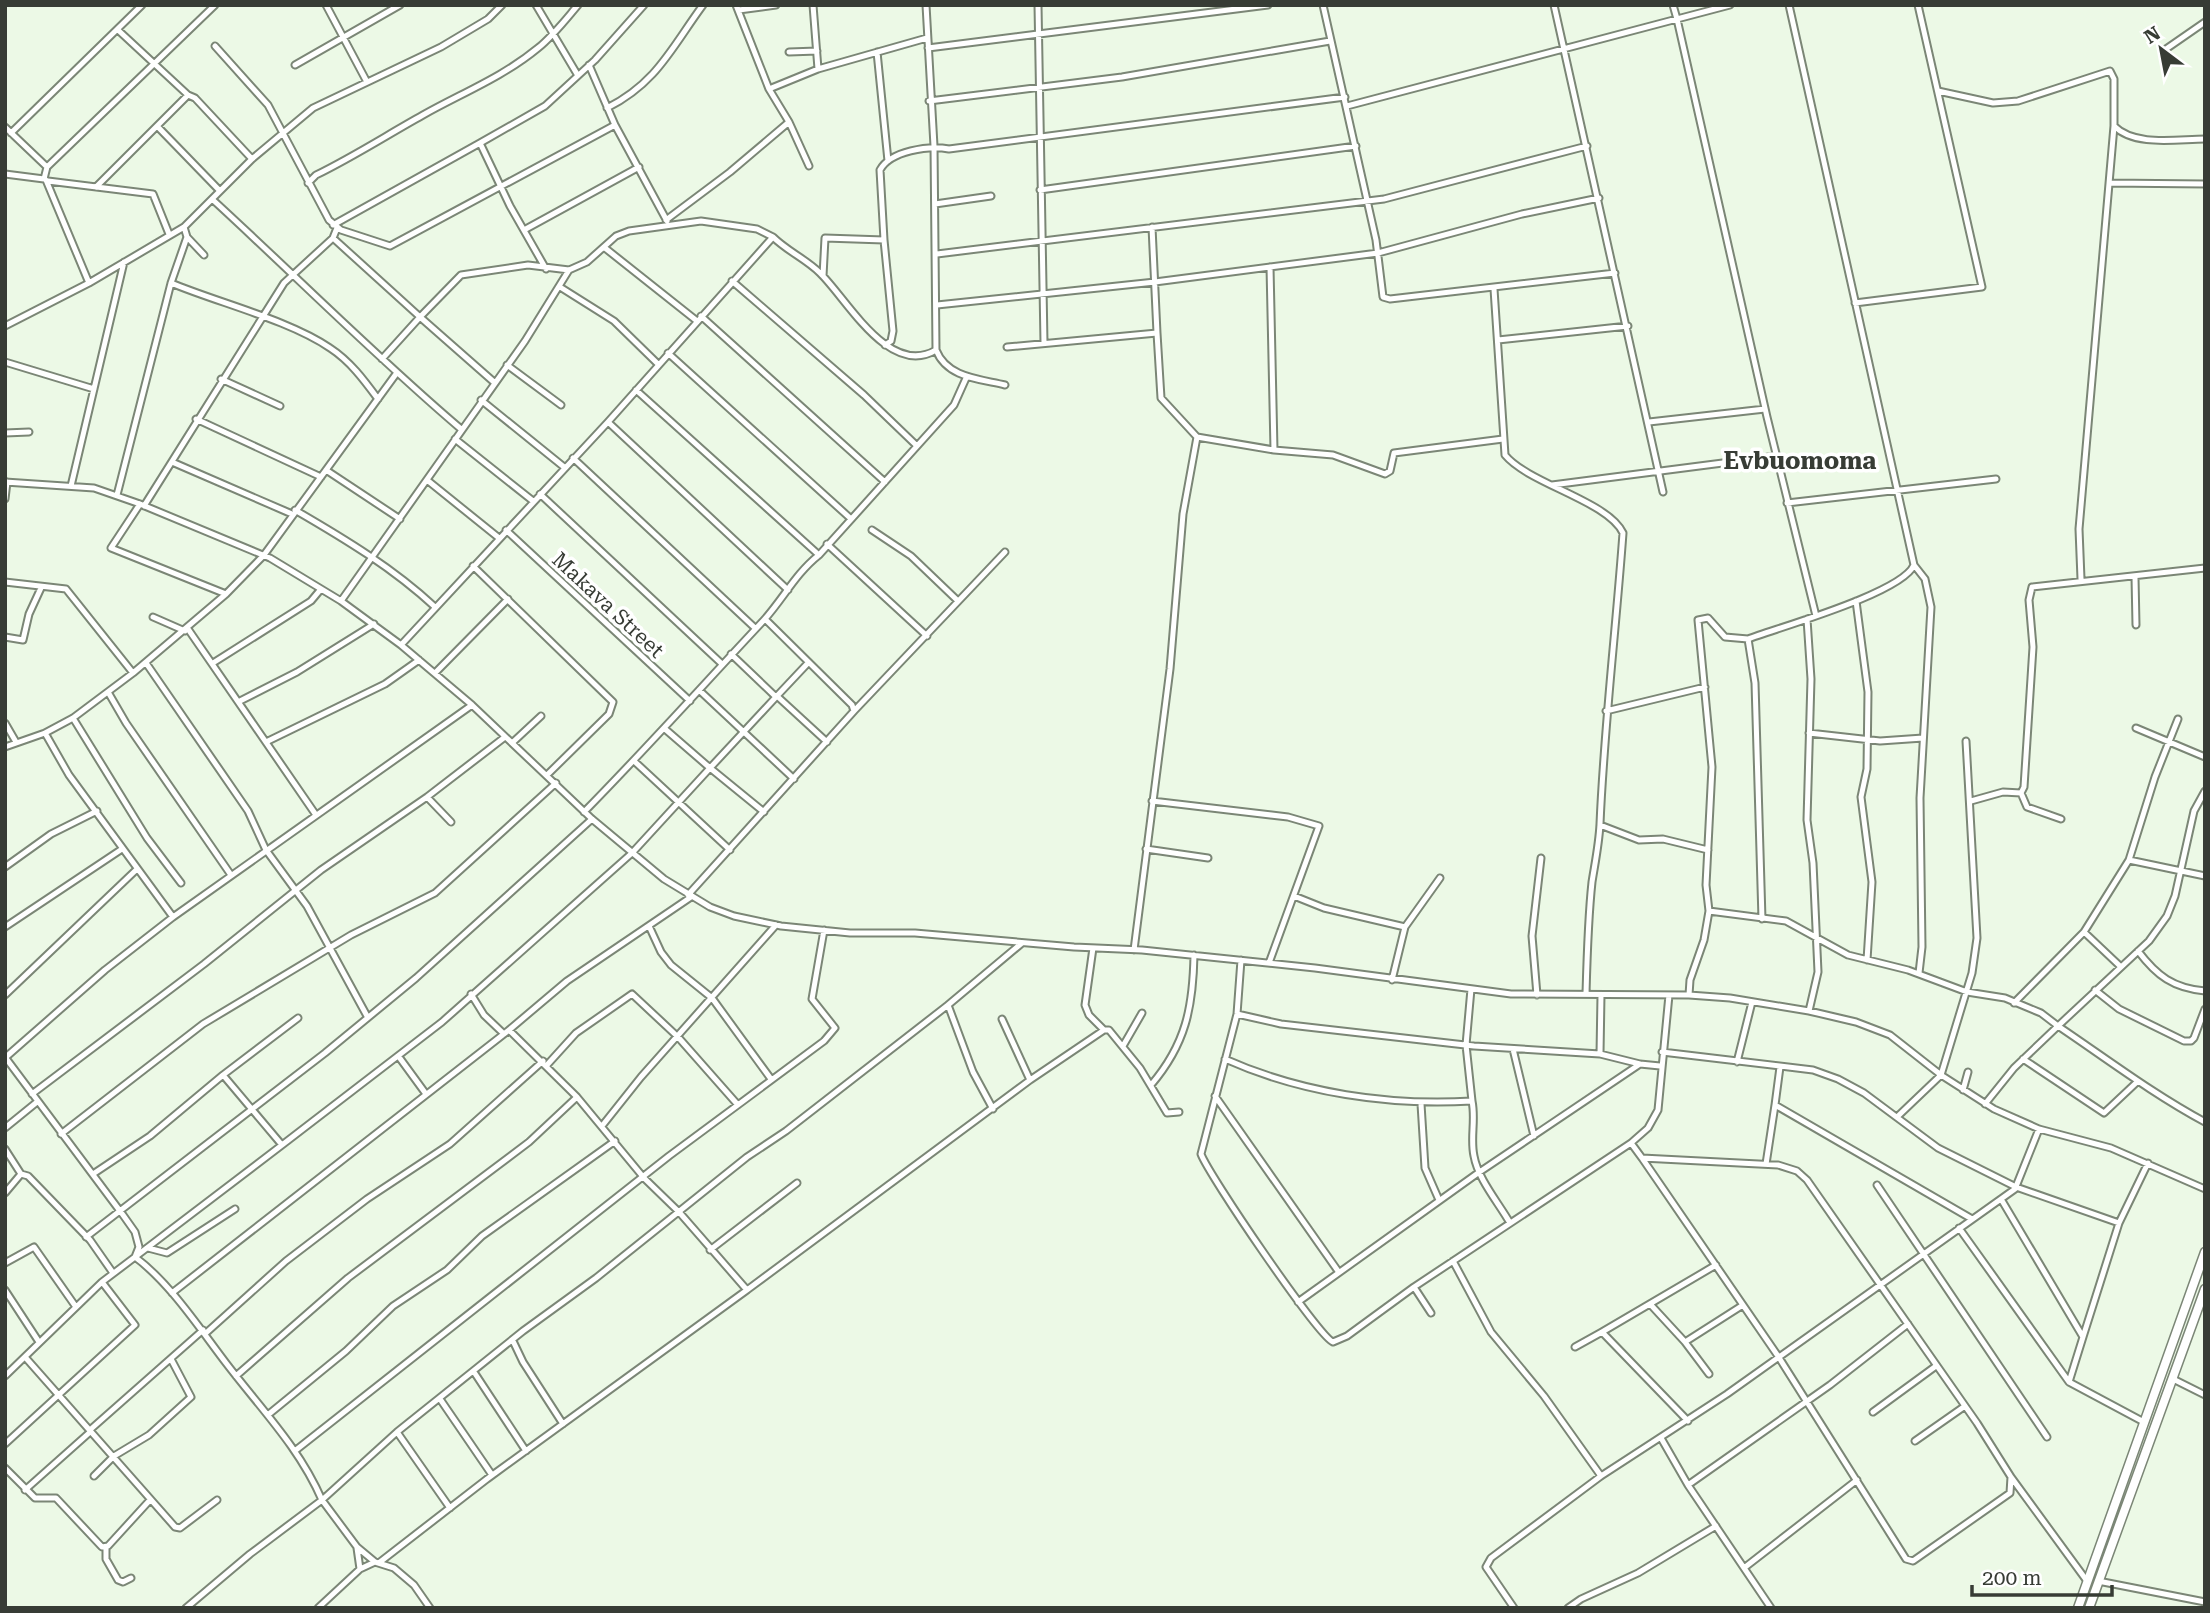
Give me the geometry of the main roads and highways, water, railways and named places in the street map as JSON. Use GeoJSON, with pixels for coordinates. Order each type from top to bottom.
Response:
{"type":"FeatureCollection","features":[{"type":"Feature","properties":{"kind":"highway"},"geometry":{"type":"LineString","coordinates":[[2078,1608],[2142,1421],[2205,1252]]}},
{"type":"Feature","properties":{"kind":"highway"},"geometry":{"type":"LineString","coordinates":[[2089,1608],[2205,1289]]}},
{"type":"Feature","properties":{"kind":"highway"},"geometry":{"type":"LineString","coordinates":[[2139,1434],[2151,1438]]}},
{"type":"Feature","properties":{"kind":"district","name":"Evbuomoma"},"geometry":{"type":"Point","coordinates":[1800,461]}}]}
